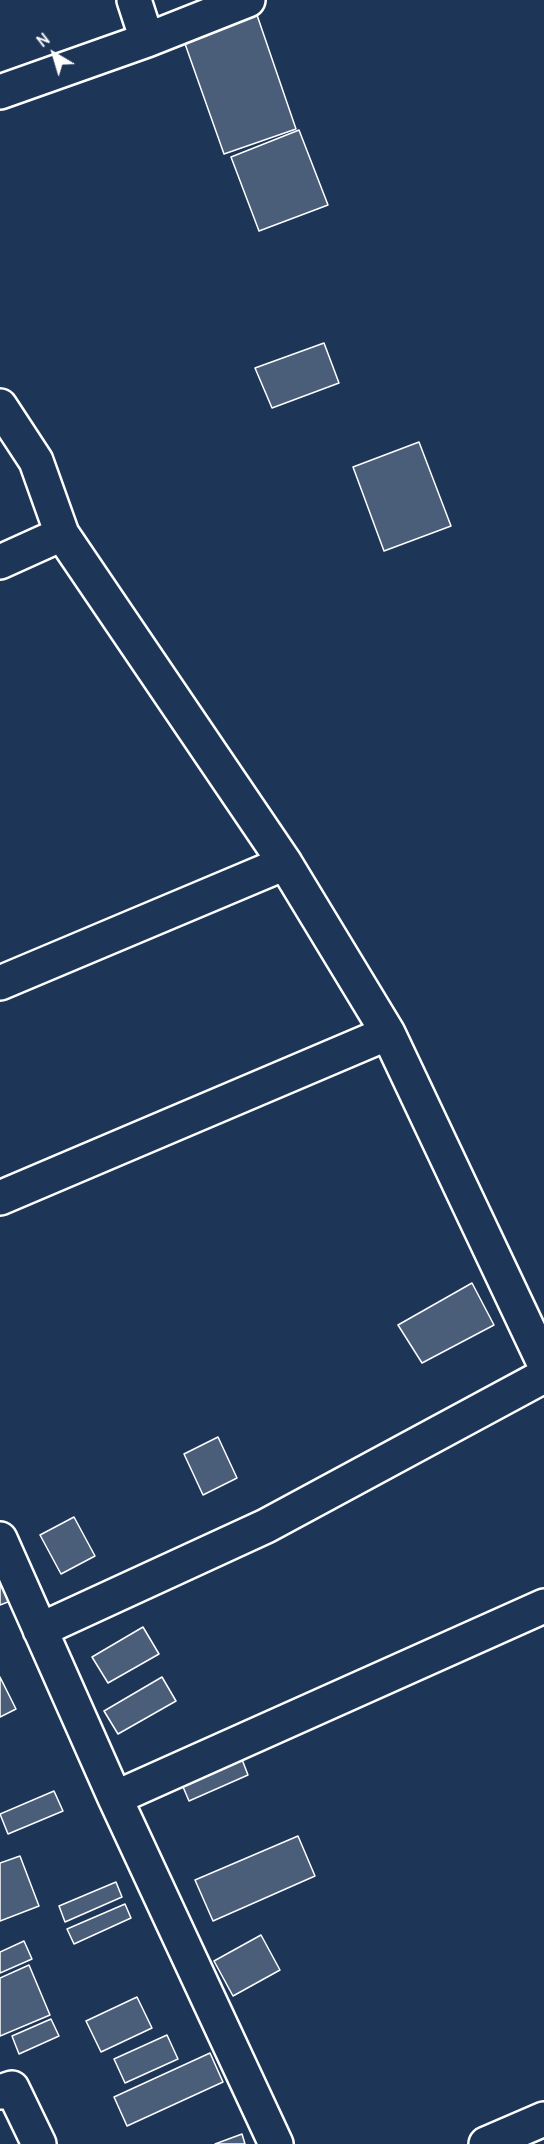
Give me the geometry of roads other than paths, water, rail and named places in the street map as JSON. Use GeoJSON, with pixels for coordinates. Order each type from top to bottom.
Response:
{"type":"FeatureCollection","features":[{"type":"Feature","properties":{"kind":"street"},"geometry":{"type":"LineString","coordinates":[[134,0],[147,40]]}},
{"type":"Feature","properties":{"kind":"street"},"geometry":{"type":"LineString","coordinates":[[0,92],[147,40],[248,0]]}},
{"type":"Feature","properties":{"kind":"street"},"geometry":{"type":"LineString","coordinates":[[0,406],[36,461],[62,534],[285,863],[388,1033],[544,1363]]}},
{"type":"Feature","properties":{"kind":"street"},"geometry":{"type":"LineString","coordinates":[[0,562],[62,534]]}},
{"type":"Feature","properties":{"kind":"street"},"geometry":{"type":"LineString","coordinates":[[0,983],[285,863]]}},
{"type":"Feature","properties":{"kind":"street"},"geometry":{"type":"LineString","coordinates":[[0,1198],[388,1033]]}},
{"type":"Feature","properties":{"kind":"street"},"geometry":{"type":"LineString","coordinates":[[40,1630],[266,1526],[544,1376]]}},
{"type":"Feature","properties":{"kind":"street"},"geometry":{"type":"LineString","coordinates":[[0,1539],[116,1798],[276,2144]]}},
{"type":"Feature","properties":{"kind":"street"},"geometry":{"type":"LineString","coordinates":[[116,1798],[544,1606]]}},
{"type":"Feature","properties":{"kind":"street"},"geometry":{"type":"LineString","coordinates":[[0,2092],[12,2088],[39,2144]]}},
{"type":"Feature","properties":{"kind":"street"},"geometry":{"type":"LineString","coordinates":[[486,2144],[544,2119]]}}]}
